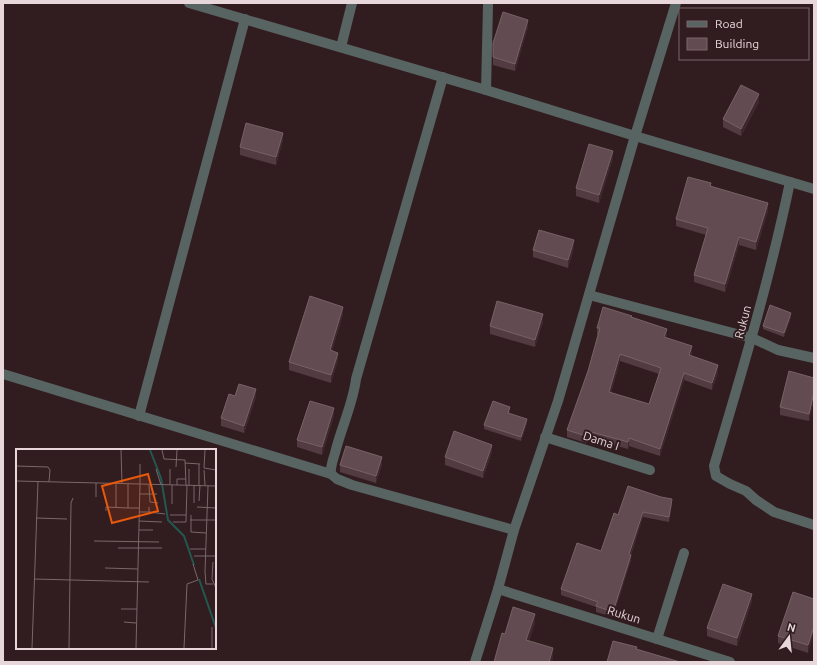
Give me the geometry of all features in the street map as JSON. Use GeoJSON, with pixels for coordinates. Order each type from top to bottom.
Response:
{"type":"FeatureCollection","features":[{"type":"Feature","properties":{"kind":"street"},"geometry":{"type":"LineString","coordinates":[[189,3],[444,77],[814,189]]}},
{"type":"Feature","properties":{"kind":"street"},"geometry":{"type":"LineString","coordinates":[[341,48],[352,3]]}},
{"type":"Feature","properties":{"kind":"street"},"geometry":{"type":"LineString","coordinates":[[475,662],[498,589],[514,530],[558,401],[635,136],[676,3]]}},
{"type":"Feature","properties":{"kind":"street"},"geometry":{"type":"LineString","coordinates":[[486,90],[488,5]]}},
{"type":"Feature","properties":{"kind":"street"},"geometry":{"type":"LineString","coordinates":[[139,416],[245,19]]}},
{"type":"Feature","properties":{"kind":"street"},"geometry":{"type":"LineString","coordinates":[[331,474],[338,441],[354,392],[356,379],[444,77]]}},
{"type":"Feature","properties":{"kind":"street","name":"Rukun"},"geometry":{"type":"LineString","coordinates":[[790,182],[784,214],[752,338],[714,466],[716,476],[746,491],[774,512],[814,525]]}},
{"type":"Feature","properties":{"kind":"street"},"geometry":{"type":"LineString","coordinates":[[589,295],[752,338],[778,350],[814,358]]}},
{"type":"Feature","properties":{"kind":"street"},"geometry":{"type":"LineString","coordinates":[[3,374],[331,474],[337,479],[352,485],[514,530]]}},
{"type":"Feature","properties":{"kind":"street","name":"Dama I"},"geometry":{"type":"LineString","coordinates":[[545,437],[650,470]]}},
{"type":"Feature","properties":{"kind":"street"},"geometry":{"type":"LineString","coordinates":[[657,639],[684,553]]}},
{"type":"Feature","properties":{"kind":"street","name":"Rukun"},"geometry":{"type":"LineString","coordinates":[[498,589],[730,662]]}},
{"type":"Feature","properties":{"kind":"building"},"geometry":{"type":"Polygon","coordinates":[[[503,12],[528,20],[515,64],[493,57],[493,43],[503,12]]]}},
{"type":"Feature","properties":{"kind":"building"},"geometry":{"type":"Polygon","coordinates":[[[741,85],[759,94],[741,129],[723,119],[741,85]]]}},
{"type":"Feature","properties":{"kind":"building"},"geometry":{"type":"Polygon","coordinates":[[[246,123],[283,133],[276,157],[240,147],[246,123]]]}},
{"type":"Feature","properties":{"kind":"building"},"geometry":{"type":"Polygon","coordinates":[[[589,144],[613,151],[599,195],[576,188],[589,144]]]}},
{"type":"Feature","properties":{"kind":"building"},"geometry":{"type":"Polygon","coordinates":[[[688,177],[711,183],[710,186],[768,203],[756,242],[739,237],[725,284],[694,275],[708,228],[676,219],[688,177]]]}},
{"type":"Feature","properties":{"kind":"building"},"geometry":{"type":"Polygon","coordinates":[[[539,230],[574,240],[568,260],[533,250],[539,230]]]}},
{"type":"Feature","properties":{"kind":"building"},"geometry":{"type":"Polygon","coordinates":[[[310,296],[343,307],[330,350],[338,353],[331,375],[289,362],[310,296]]]}},
{"type":"Feature","properties":{"kind":"building"},"geometry":{"type":"Polygon","coordinates":[[[497,301],[543,314],[535,340],[490,326],[497,301]]]}},
{"type":"Feature","properties":{"kind":"building"},"geometry":{"type":"Polygon","coordinates":[[[770,305],[791,313],[784,333],[763,326],[770,305]]]}},
{"type":"Feature","properties":{"kind":"building"},"geometry":{"type":"Polygon","coordinates":[[[603,307],[667,329],[664,337],[692,346],[689,355],[718,365],[712,383],[684,373],[660,449],[629,438],[628,442],[588,431],[586,436],[567,430],[588,371],[600,328],[597,328],[603,307]],[[620,354],[609,392],[649,404],[661,368],[620,354]]]}},
{"type":"Feature","properties":{"kind":"building"},"geometry":{"type":"Polygon","coordinates":[[[789,371],[814,378],[814,392],[809,414],[780,407],[789,371]]]}},
{"type":"Feature","properties":{"kind":"building"},"geometry":{"type":"Polygon","coordinates":[[[239,384],[256,389],[244,426],[221,418],[229,394],[235,396],[239,384]]]}},
{"type":"Feature","properties":{"kind":"building"},"geometry":{"type":"Polygon","coordinates":[[[310,401],[334,408],[322,447],[297,440],[310,401]]]}},
{"type":"Feature","properties":{"kind":"building"},"geometry":{"type":"Polygon","coordinates":[[[493,401],[510,407],[508,413],[527,419],[521,437],[484,425],[493,401]]]}},
{"type":"Feature","properties":{"kind":"building"},"geometry":{"type":"Polygon","coordinates":[[[454,431],[492,445],[483,471],[445,457],[454,431]]]}},
{"type":"Feature","properties":{"kind":"building"},"geometry":{"type":"Polygon","coordinates":[[[346,446],[382,457],[376,476],[340,465],[346,446]]]}},
{"type":"Feature","properties":{"kind":"building"},"geometry":{"type":"Polygon","coordinates":[[[628,486],[672,499],[669,517],[643,512],[629,554],[631,555],[613,612],[596,606],[598,602],[561,589],[577,543],[601,551],[614,513],[618,515],[628,486]]]}},
{"type":"Feature","properties":{"kind":"building"},"geometry":{"type":"Polygon","coordinates":[[[723,584],[752,594],[737,638],[707,628],[723,584]]]}},
{"type":"Feature","properties":{"kind":"building"},"geometry":{"type":"Polygon","coordinates":[[[793,592],[814,599],[814,627],[808,645],[778,636],[793,592]]]}},
{"type":"Feature","properties":{"kind":"building"},"geometry":{"type":"Polygon","coordinates":[[[513,607],[535,614],[526,640],[553,648],[549,662],[494,662],[502,633],[505,634],[513,607]]]}},
{"type":"Feature","properties":{"kind":"building"},"geometry":{"type":"Polygon","coordinates":[[[613,641],[637,647],[636,649],[680,662],[607,662],[613,641]]]}}]}
